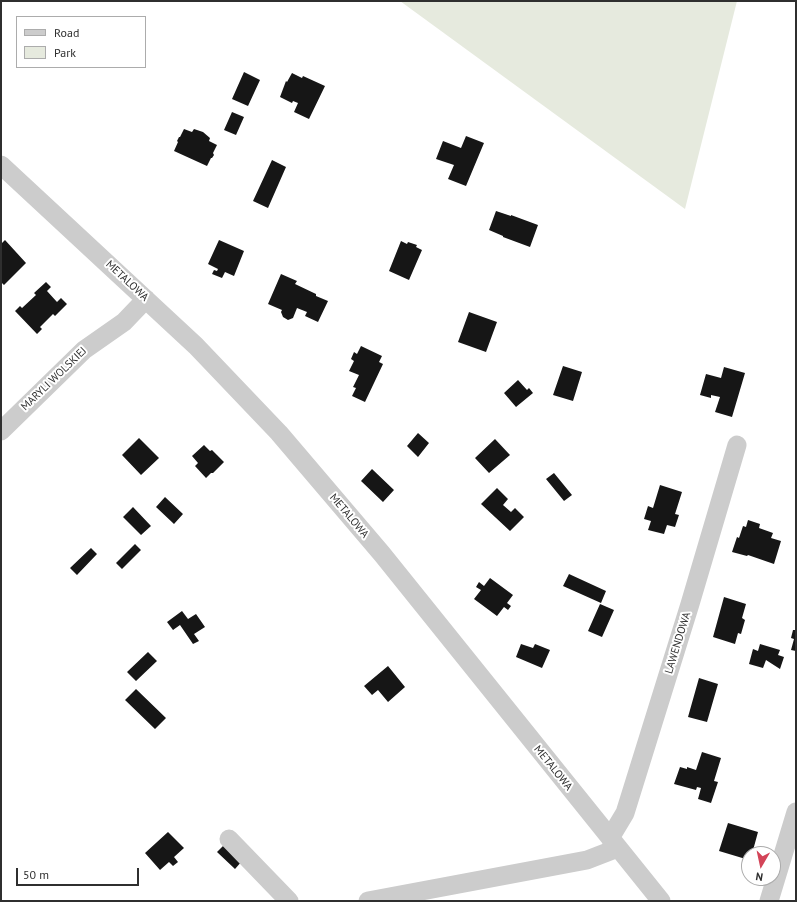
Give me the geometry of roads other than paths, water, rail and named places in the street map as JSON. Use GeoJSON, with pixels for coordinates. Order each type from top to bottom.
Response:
{"type":"FeatureCollection","features":[{"type":"Feature","properties":{"kind":"street","name":"METALOWA"},"geometry":{"type":"LineString","coordinates":[[1,165],[196,346],[279,433],[382,554],[662,901]]}},
{"type":"Feature","properties":{"kind":"street","name":"MARYLI WOLSKIEJ"},"geometry":{"type":"LineString","coordinates":[[1,431],[84,350],[124,322],[146,299]]}},
{"type":"Feature","properties":{"kind":"street","name":"LAWENDOWA"},"geometry":{"type":"LineString","coordinates":[[614,843],[625,813],[690,604],[737,445]]}},
{"type":"Feature","properties":{"kind":"street"},"geometry":{"type":"LineString","coordinates":[[769,901],[796,812]]}},
{"type":"Feature","properties":{"kind":"street"},"geometry":{"type":"LineString","coordinates":[[229,839],[289,901]]}},
{"type":"Feature","properties":{"kind":"street"},"geometry":{"type":"LineString","coordinates":[[368,901],[587,860],[614,843]]}}]}
